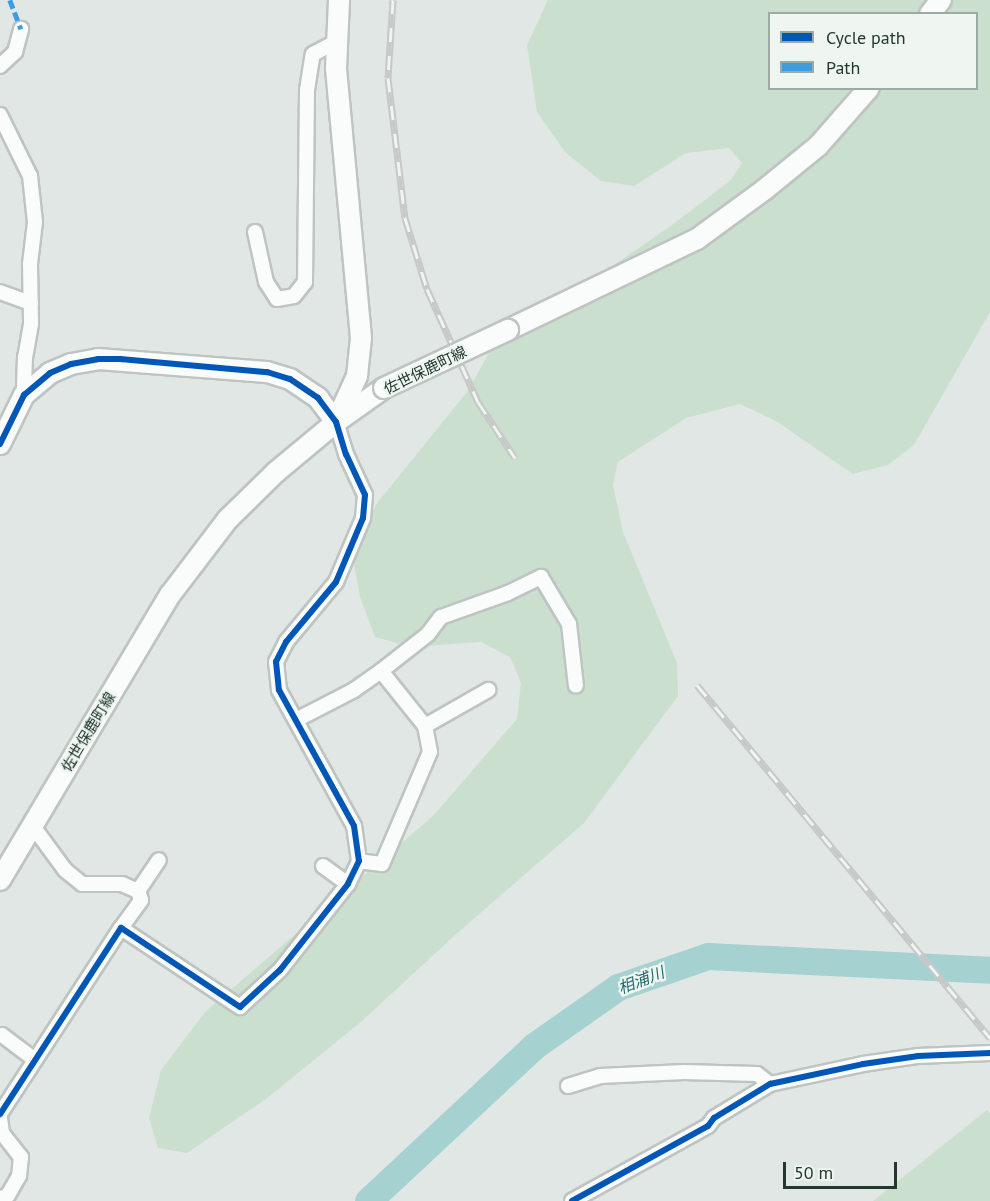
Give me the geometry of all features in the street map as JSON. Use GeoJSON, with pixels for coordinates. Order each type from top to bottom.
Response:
{"type":"FeatureCollection","features":[{"type":"Feature","properties":{"kind":"main road"},"geometry":{"type":"LineString","coordinates":[[0,444],[24,395],[50,373],[71,364],[98,359],[275,374],[290,379],[318,398],[336,422],[357,376],[361,338],[336,69],[339,0]]}},
{"type":"Feature","properties":{"kind":"main road"},"geometry":{"type":"LineString","coordinates":[[932,12],[941,0]]}},
{"type":"Feature","properties":{"kind":"main road","name":"佐世保鹿町線"},"geometry":{"type":"LineString","coordinates":[[0,880],[170,595],[228,519],[276,472],[336,422],[384,388],[697,239],[764,190],[818,146],[867,90]]}},
{"type":"Feature","properties":{"kind":"street"},"geometry":{"type":"LineString","coordinates":[[0,66],[15,52],[21,29]]}},
{"type":"Feature","properties":{"kind":"street"},"geometry":{"type":"LineString","coordinates":[[255,232],[266,282],[277,299],[294,296],[305,282],[308,90],[313,54],[337,41]]}},
{"type":"Feature","properties":{"kind":"street"},"geometry":{"type":"LineString","coordinates":[[0,115],[30,176],[34,222],[24,395]]}},
{"type":"Feature","properties":{"kind":"street"},"geometry":{"type":"LineString","coordinates":[[0,292],[31,303]]}},
{"type":"Feature","properties":{"kind":"street"},"geometry":{"type":"LineString","coordinates":[[121,928],[240,1007],[280,970],[348,884],[359,861],[354,826],[279,690],[276,662],[286,642],[336,582],[363,518],[364,495],[336,422]]}},
{"type":"Feature","properties":{"kind":"street"},"geometry":{"type":"LineString","coordinates":[[296,720],[354,690],[381,671],[428,634],[441,617],[508,593],[541,577],[570,624],[579,657],[576,686]]}},
{"type":"Feature","properties":{"kind":"street"},"geometry":{"type":"LineString","coordinates":[[359,861],[382,864],[430,752],[424,726],[381,671]]}},
{"type":"Feature","properties":{"kind":"street"},"geometry":{"type":"LineString","coordinates":[[424,726],[488,690]]}},
{"type":"Feature","properties":{"kind":"street"},"geometry":{"type":"LineString","coordinates":[[0,1199],[8,1195],[19,1176],[21,1157],[2,1133],[0,1116],[141,900],[138,891],[122,884],[82,884],[64,870],[32,825]]}},
{"type":"Feature","properties":{"kind":"street"},"geometry":{"type":"LineString","coordinates":[[138,891],[159,860]]}},
{"type":"Feature","properties":{"kind":"street"},"geometry":{"type":"LineString","coordinates":[[322,866],[348,884]]}},
{"type":"Feature","properties":{"kind":"street"},"geometry":{"type":"LineString","coordinates":[[2,1035],[35,1060]]}},
{"type":"Feature","properties":{"kind":"street"},"geometry":{"type":"LineString","coordinates":[[572,1201],[708,1126],[714,1118],[770,1084],[863,1064],[918,1056],[990,1053]]}},
{"type":"Feature","properties":{"kind":"street"},"geometry":{"type":"LineString","coordinates":[[568,1086],[600,1076],[684,1072],[757,1074],[770,1084]]}},
{"type":"Feature","properties":{"kind":"green space"},"geometry":{"type":"Polygon","coordinates":[[[548,0],[990,0],[990,312],[914,445],[888,465],[853,474],[776,421],[740,404],[686,418],[618,462],[613,485],[623,532],[677,663],[678,696],[584,823],[454,936],[362,1021],[266,1099],[187,1153],[158,1148],[149,1118],[161,1070],[206,1011],[433,816],[517,719],[521,683],[510,657],[481,642],[411,647],[375,637],[360,597],[351,547],[378,502],[467,392],[490,351],[672,225],[730,181],[742,163],[729,148],[686,153],[634,186],[601,181],[566,153],[537,112],[527,45],[548,0]]]}},
{"type":"Feature","properties":{"kind":"green space"},"geometry":{"type":"Polygon","coordinates":[[[987,1110],[990,1114],[990,1201],[873,1201],[987,1110]]]}},
{"type":"Feature","properties":{"kind":"waterway","name":"相浦川"},"geometry":{"type":"LineString","coordinates":[[368,1201],[534,1046],[618,987],[708,956],[990,970]]}},
{"type":"Feature","properties":{"kind":"railway"},"geometry":{"type":"LineString","coordinates":[[393,0],[388,78],[405,218],[427,289],[478,402],[515,458]]}},
{"type":"Feature","properties":{"kind":"railway"},"geometry":{"type":"LineString","coordinates":[[697,685],[990,1038]]}},
{"type":"Feature","properties":{"kind":"marked path"},"geometry":{"type":"LineString","coordinates":[[10,0],[21,29]]}},
{"type":"Feature","properties":{"kind":"cycle path"},"geometry":{"type":"LineString","coordinates":[[0,444],[24,395],[50,373],[71,364],[98,359],[120,359],[267,372],[290,379],[318,398],[336,422],[346,454],[365,495],[363,518],[336,582],[286,642],[276,662],[279,690],[354,826],[359,861],[348,884],[280,970],[240,1007],[121,928],[0,1114]]}},
{"type":"Feature","properties":{"kind":"cycle path"},"geometry":{"type":"LineString","coordinates":[[572,1201],[708,1126],[714,1118],[770,1084],[863,1064],[918,1056],[990,1053]]}}]}
